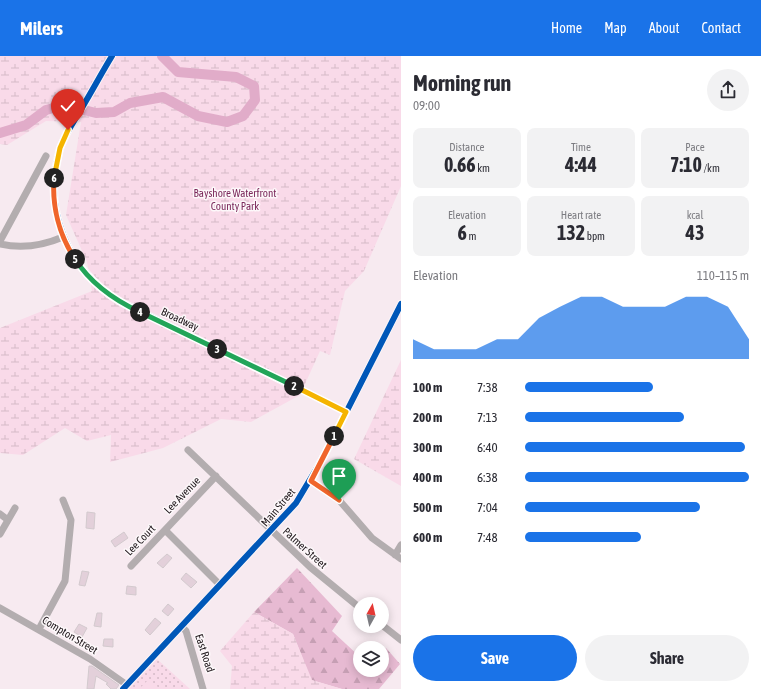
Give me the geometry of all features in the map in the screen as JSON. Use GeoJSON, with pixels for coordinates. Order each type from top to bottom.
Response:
{"type":"FeatureCollection","features":[{"type":"Feature","properties":{"kind":"street","name":"Broadway"},"geometry":{"type":"LineString","coordinates":[[112,56],[68,130],[60,148],[54,187],[57,217],[63,237],[72,254],[86,274],[104,292],[117,300],[346,412]]}},
{"type":"Feature","properties":{"kind":"street"},"geometry":{"type":"LineString","coordinates":[[46,156],[0,242],[16,246],[38,246],[63,237]]}},
{"type":"Feature","properties":{"kind":"street","name":"Main Street"},"geometry":{"type":"LineString","coordinates":[[125,687],[272,531],[296,503],[311,481],[401,304]]}},
{"type":"Feature","properties":{"kind":"street","name":"Palmer Street"},"geometry":{"type":"LineString","coordinates":[[188,450],[316,572],[353,602]]}},
{"type":"Feature","properties":{"kind":"street","name":"Lee Avenue"},"geometry":{"type":"LineString","coordinates":[[165,530],[216,476]]}},
{"type":"Feature","properties":{"kind":"street"},"geometry":{"type":"LineString","coordinates":[[311,481],[339,500],[372,538],[398,557],[401,545]]}},
{"type":"Feature","properties":{"kind":"street"},"geometry":{"type":"LineString","coordinates":[[39,629],[65,582],[71,520],[63,500]]}},
{"type":"Feature","properties":{"kind":"street"},"geometry":{"type":"LineString","coordinates":[[0,534],[15,508]]}},
{"type":"Feature","properties":{"kind":"street"},"geometry":{"type":"LineString","coordinates":[[0,514],[8,520]]}},
{"type":"Feature","properties":{"kind":"street"},"geometry":{"type":"LineString","coordinates":[[165,530],[220,585]]}},
{"type":"Feature","properties":{"kind":"street","name":"Lee Court"},"geometry":{"type":"LineString","coordinates":[[131,566],[165,530]]}},
{"type":"Feature","properties":{"kind":"street","name":"Compton Street"},"geometry":{"type":"LineString","coordinates":[[0,608],[39,629],[90,660],[125,687]]}},
{"type":"Feature","properties":{"kind":"street","name":"East Road"},"geometry":{"type":"LineString","coordinates":[[181,626],[186,631],[203,689]]}},
{"type":"Feature","properties":{"kind":"street"},"geometry":{"type":"LineString","coordinates":[[389,631],[401,640]]}},
{"type":"Feature","properties":{"kind":"green space","name":"Bayshore Waterfront County Park"},"geometry":{"type":"Polygon","coordinates":[[[0,56],[401,56],[401,186],[364,271],[345,291],[330,355],[320,351],[300,395],[251,422],[221,419],[163,448],[110,462],[111,435],[87,441],[65,428],[23,455],[0,453],[0,328],[92,291],[87,262],[66,215],[81,122],[46,121],[7,145],[0,144],[0,56]]]}},
{"type":"Feature","properties":{"kind":"green space"},"geometry":{"type":"Polygon","coordinates":[[[401,360],[401,486],[354,459],[401,360]]]}},
{"type":"Feature","properties":{"kind":"green space"},"geometry":{"type":"Polygon","coordinates":[[[297,568],[342,616],[332,631],[353,650],[353,677],[389,677],[389,651],[400,664],[379,689],[342,689],[311,680],[293,634],[254,612],[297,568]]]}},
{"type":"Feature","properties":{"kind":"green space"},"geometry":{"type":"Polygon","coordinates":[[[254,612],[293,634],[312,680],[342,689],[230,689],[232,666],[220,651],[254,612]]]}},
{"type":"Feature","properties":{"kind":"green space"},"geometry":{"type":"Polygon","coordinates":[[[157,659],[190,689],[128,689],[157,659]]]}},
{"type":"Feature","properties":{"kind":"green space"},"geometry":{"type":"Polygon","coordinates":[[[147,681],[151,681],[160,689],[139,689],[147,681]]]}},
{"type":"Feature","properties":{"kind":"building"},"geometry":{"type":"Polygon","coordinates":[[[87,512],[95,513],[94,529],[86,528],[87,512]]]}},
{"type":"Feature","properties":{"kind":"building"},"geometry":{"type":"Polygon","coordinates":[[[124,532],[128,538],[115,547],[111,541],[124,532]]]}},
{"type":"Feature","properties":{"kind":"building"},"geometry":{"type":"Polygon","coordinates":[[[167,554],[172,558],[163,568],[157,563],[167,554]]]}},
{"type":"Feature","properties":{"kind":"building"},"geometry":{"type":"Polygon","coordinates":[[[82,571],[89,572],[85,586],[79,585],[82,571]]]}},
{"type":"Feature","properties":{"kind":"building"},"geometry":{"type":"Polygon","coordinates":[[[186,573],[197,582],[191,588],[181,579],[186,573]]]}},
{"type":"Feature","properties":{"kind":"building"},"geometry":{"type":"Polygon","coordinates":[[[127,586],[136,587],[136,595],[126,594],[127,586]]]}},
{"type":"Feature","properties":{"kind":"building"},"geometry":{"type":"Polygon","coordinates":[[[168,604],[174,609],[168,616],[162,611],[168,604]]]}},
{"type":"Feature","properties":{"kind":"building"},"geometry":{"type":"Polygon","coordinates":[[[97,613],[102,613],[101,627],[94,626],[97,613]]]}},
{"type":"Feature","properties":{"kind":"building"},"geometry":{"type":"Polygon","coordinates":[[[155,618],[161,623],[150,635],[145,630],[155,618]]]}},
{"type":"Feature","properties":{"kind":"building"},"geometry":{"type":"Polygon","coordinates":[[[79,624],[87,628],[82,637],[74,632],[79,624]]]}},
{"type":"Feature","properties":{"kind":"building"},"geometry":{"type":"Polygon","coordinates":[[[104,639],[113,639],[113,647],[103,646],[104,639]]]}},
{"type":"Feature","properties":{"kind":"building"},"geometry":{"type":"Polygon","coordinates":[[[89,666],[92,666],[119,685],[116,689],[111,689],[106,684],[108,683],[96,676],[94,689],[87,689],[89,666]]]}},
{"type":"Feature","properties":{"kind":"waterway"},"geometry":{"type":"LineString","coordinates":[[0,133],[26,125],[46,110],[64,105],[96,113],[114,112],[130,103],[163,97],[198,116],[227,122],[243,116],[255,100],[254,86],[236,77],[178,72],[162,56]]}},
{"type":"Feature","properties":{"kind":"cycle path"},"geometry":{"type":"LineString","coordinates":[[112,56],[64,139],[55,171],[54,193],[57,214],[63,234],[72,253],[84,271],[99,286],[117,300],[346,412]]}},
{"type":"Feature","properties":{"kind":"cycle path"},"geometry":{"type":"LineString","coordinates":[[123,689],[296,503],[324,456],[401,304]]}},
{"type":"Feature","properties":{"kind":"route"},"geometry":{"type":"LineString","coordinates":[[68,130],[60,148],[54,174],[54,199],[59,226],[63,237],[79,266],[104,292],[117,300],[346,412],[311,481],[339,500]]}}]}
